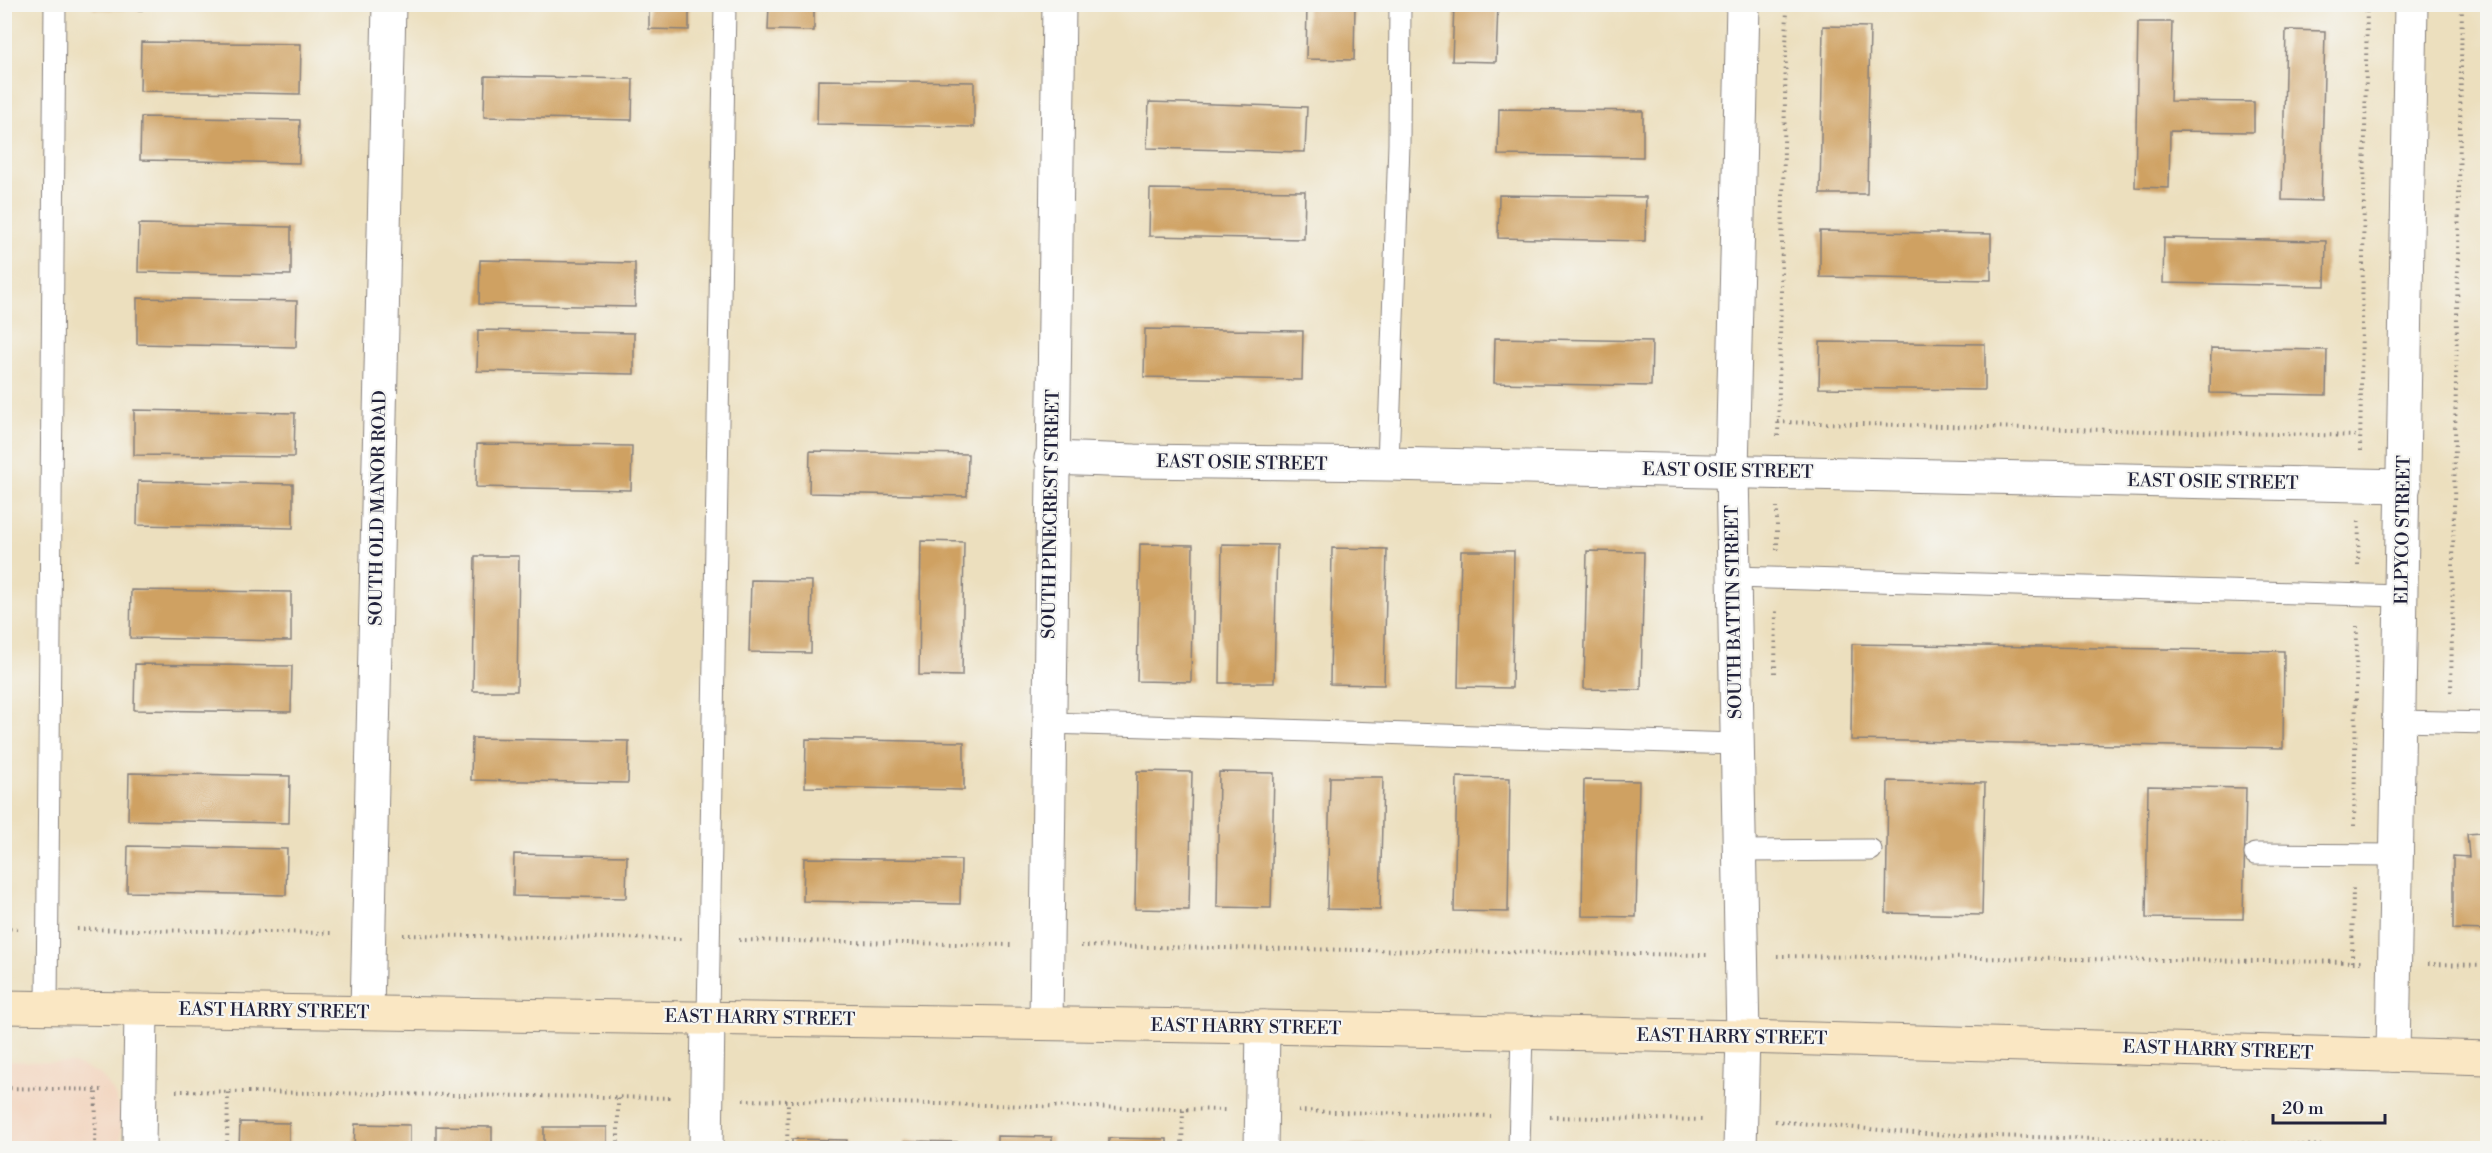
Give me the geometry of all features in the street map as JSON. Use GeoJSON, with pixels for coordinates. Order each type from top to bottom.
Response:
{"type":"FeatureCollection","features":[{"type":"Feature","properties":{"kind":"main road","name":"EAST HARRY STREET"},"geometry":{"type":"LineString","coordinates":[[4,1006],[1521,1032],[2487,1058]]}},
{"type":"Feature","properties":{"kind":"street","name":"SOUTH OLD MANOR ROAD"},"geometry":{"type":"LineString","coordinates":[[367,1012],[389,4]]}},
{"type":"Feature","properties":{"kind":"street","name":"SOUTH PINECREST STREET"},"geometry":{"type":"LineString","coordinates":[[1046,1023],[1051,458],[1059,4]]}},
{"type":"Feature","properties":{"kind":"street","name":"SOUTH BATTIN STREET"},"geometry":{"type":"LineString","coordinates":[[1741,1135],[1743,1037],[1732,471],[1743,4]]}},
{"type":"Feature","properties":{"kind":"street","name":"ELPYCO STREET"},"geometry":{"type":"LineString","coordinates":[[2393,1055],[2411,4]]}},
{"type":"Feature","properties":{"kind":"street","name":"EAST OSIE STREET"},"geometry":{"type":"LineString","coordinates":[[1051,458],[1135,462],[1388,464],[2404,486]]}},
{"type":"Feature","properties":{"kind":"street"},"geometry":{"type":"LineString","coordinates":[[139,1149],[141,1009]]}},
{"type":"Feature","properties":{"kind":"street"},"geometry":{"type":"LineString","coordinates":[[706,1149],[708,1018]]}},
{"type":"Feature","properties":{"kind":"street"},"geometry":{"type":"LineString","coordinates":[[1262,1149],[1263,1027]]}},
{"type":"Feature","properties":{"kind":"lane"},"geometry":{"type":"LineString","coordinates":[[47,1007],[55,4]]}},
{"type":"Feature","properties":{"kind":"lane"},"geometry":{"type":"LineString","coordinates":[[708,1018],[725,4]]}},
{"type":"Feature","properties":{"kind":"lane"},"geometry":{"type":"LineString","coordinates":[[1388,464],[1399,144],[1400,4]]}},
{"type":"Feature","properties":{"kind":"lane"},"geometry":{"type":"LineString","coordinates":[[1734,577],[2402,596]]}},
{"type":"Feature","properties":{"kind":"lane"},"geometry":{"type":"LineString","coordinates":[[2400,721],[2487,723]]}},
{"type":"Feature","properties":{"kind":"lane"},"geometry":{"type":"LineString","coordinates":[[1049,723],[1736,744]]}},
{"type":"Feature","properties":{"kind":"lane"},"geometry":{"type":"LineString","coordinates":[[1738,851],[1871,850]]}},
{"type":"Feature","properties":{"kind":"lane"},"geometry":{"type":"LineString","coordinates":[[2255,854],[2397,855]]}},
{"type":"Feature","properties":{"kind":"lane"},"geometry":{"type":"LineString","coordinates":[[1520,1149],[1521,1032]]}},
{"type":"Feature","properties":{"kind":"path"},"geometry":{"type":"LineString","coordinates":[[2451,696],[2462,4]]}},
{"type":"Feature","properties":{"kind":"path"},"geometry":{"type":"LineString","coordinates":[[1778,422],[2360,436]]}},
{"type":"Feature","properties":{"kind":"path"},"geometry":{"type":"LineString","coordinates":[[4,928],[2487,965]]}},
{"type":"Feature","properties":{"kind":"path"},"geometry":{"type":"LineString","coordinates":[[4,1088],[707,1099],[1520,1116],[1741,1135],[1780,1122],[1927,1134],[2401,1149]]}},
{"type":"Feature","properties":{"kind":"path"},"geometry":{"type":"LineString","coordinates":[[95,1149],[96,1090]]}},
{"type":"Feature","properties":{"kind":"path"},"geometry":{"type":"LineString","coordinates":[[227,1149],[228,1091]]}},
{"type":"Feature","properties":{"kind":"path"},"geometry":{"type":"LineString","coordinates":[[618,1098],[618,1149]]}},
{"type":"Feature","properties":{"kind":"path"},"geometry":{"type":"LineString","coordinates":[[787,1149],[788,1101]]}},
{"type":"Feature","properties":{"kind":"path"},"geometry":{"type":"LineString","coordinates":[[1182,1149],[1183,1109]]}},
{"type":"Feature","properties":{"kind":"shaded area"},"geometry":{"type":"Polygon","coordinates":[[[5,1061],[73,1063],[100,1074],[113,1091],[122,1112],[121,1148],[5,1148],[5,1061]]]}},
{"type":"Feature","properties":{"kind":"building"},"geometry":{"type":"Polygon","coordinates":[[[94,4],[142,4],[142,10],[93,9],[94,4]]]}},
{"type":"Feature","properties":{"kind":"building"},"geometry":{"type":"Polygon","coordinates":[[[649,4],[689,4],[689,30],[649,29],[649,4]]]}},
{"type":"Feature","properties":{"kind":"building"},"geometry":{"type":"Polygon","coordinates":[[[769,4],[814,4],[814,31],[768,30],[769,4]]]}},
{"type":"Feature","properties":{"kind":"building"},"geometry":{"type":"Polygon","coordinates":[[[1307,4],[1355,4],[1354,60],[1306,59],[1307,4]]]}},
{"type":"Feature","properties":{"kind":"building"},"geometry":{"type":"Polygon","coordinates":[[[1454,4],[1498,4],[1496,62],[1452,61],[1454,4]]]}},
{"type":"Feature","properties":{"kind":"building"},"geometry":{"type":"Polygon","coordinates":[[[2138,22],[2172,22],[2170,101],[2254,102],[2254,132],[2170,131],[2169,188],[2135,187],[2138,22]]]}},
{"type":"Feature","properties":{"kind":"building"},"geometry":{"type":"Polygon","coordinates":[[[1823,26],[1870,27],[1867,194],[1820,194],[1823,26]]]}},
{"type":"Feature","properties":{"kind":"building"},"geometry":{"type":"Polygon","coordinates":[[[2286,30],[2325,31],[2321,201],[2282,200],[2286,30]]]}},
{"type":"Feature","properties":{"kind":"building"},"geometry":{"type":"Polygon","coordinates":[[[141,42],[301,44],[300,94],[140,91],[141,42]]]}},
{"type":"Feature","properties":{"kind":"building"},"geometry":{"type":"Polygon","coordinates":[[[485,76],[633,79],[632,120],[484,117],[485,76]]]}},
{"type":"Feature","properties":{"kind":"building"},"geometry":{"type":"Polygon","coordinates":[[[818,80],[974,82],[974,127],[817,124],[818,80]]]}},
{"type":"Feature","properties":{"kind":"building"},"geometry":{"type":"Polygon","coordinates":[[[1149,102],[1307,107],[1305,152],[1147,148],[1149,102]]]}},
{"type":"Feature","properties":{"kind":"building"},"geometry":{"type":"Polygon","coordinates":[[[1499,109],[1643,111],[1643,157],[1498,155],[1499,109]]]}},
{"type":"Feature","properties":{"kind":"building"},"geometry":{"type":"Polygon","coordinates":[[[141,117],[300,120],[299,163],[140,160],[141,117]]]}},
{"type":"Feature","properties":{"kind":"building"},"geometry":{"type":"Polygon","coordinates":[[[1150,189],[1305,191],[1304,239],[1149,236],[1150,189]]]}},
{"type":"Feature","properties":{"kind":"building"},"geometry":{"type":"Polygon","coordinates":[[[1499,195],[1646,197],[1645,241],[1498,238],[1499,195]]]}},
{"type":"Feature","properties":{"kind":"building"},"geometry":{"type":"Polygon","coordinates":[[[139,224],[291,227],[291,275],[138,272],[139,224]]]}},
{"type":"Feature","properties":{"kind":"building"},"geometry":{"type":"Polygon","coordinates":[[[1820,231],[1991,234],[1991,280],[1820,277],[1820,231]]]}},
{"type":"Feature","properties":{"kind":"building"},"geometry":{"type":"Polygon","coordinates":[[[2164,238],[2326,241],[2325,286],[2163,283],[2164,238]]]}},
{"type":"Feature","properties":{"kind":"building"},"geometry":{"type":"Polygon","coordinates":[[[480,260],[635,263],[635,307],[479,304],[480,260]]]}},
{"type":"Feature","properties":{"kind":"building"},"geometry":{"type":"Polygon","coordinates":[[[137,298],[297,301],[296,347],[137,344],[137,298]]]}},
{"type":"Feature","properties":{"kind":"building"},"geometry":{"type":"Polygon","coordinates":[[[1145,329],[1303,331],[1302,380],[1144,377],[1145,329]]]}},
{"type":"Feature","properties":{"kind":"building"},"geometry":{"type":"Polygon","coordinates":[[[478,330],[634,333],[634,374],[477,371],[478,330]]]}},
{"type":"Feature","properties":{"kind":"building"},"geometry":{"type":"Polygon","coordinates":[[[1495,338],[1652,341],[1651,386],[1494,383],[1495,338]]]}},
{"type":"Feature","properties":{"kind":"building"},"geometry":{"type":"Polygon","coordinates":[[[1820,342],[1985,344],[1985,390],[1819,388],[1820,342]]]}},
{"type":"Feature","properties":{"kind":"building"},"geometry":{"type":"Polygon","coordinates":[[[2211,348],[2327,350],[2326,395],[2210,393],[2211,348]]]}},
{"type":"Feature","properties":{"kind":"building"},"geometry":{"type":"Polygon","coordinates":[[[134,410],[295,413],[294,457],[134,455],[134,410]]]}},
{"type":"Feature","properties":{"kind":"building"},"geometry":{"type":"Polygon","coordinates":[[[477,444],[632,446],[631,490],[476,487],[477,444]]]}},
{"type":"Feature","properties":{"kind":"building"},"geometry":{"type":"Polygon","coordinates":[[[810,451],[968,454],[967,496],[809,493],[810,451]]]}},
{"type":"Feature","properties":{"kind":"building"},"geometry":{"type":"Polygon","coordinates":[[[138,481],[293,484],[293,528],[137,525],[138,481]]]}},
{"type":"Feature","properties":{"kind":"building"},"geometry":{"type":"Polygon","coordinates":[[[921,541],[964,542],[962,676],[919,675],[921,541]]]}},
{"type":"Feature","properties":{"kind":"building"},"geometry":{"type":"Polygon","coordinates":[[[1140,544],[1193,545],[1191,682],[1137,681],[1140,544]]]}},
{"type":"Feature","properties":{"kind":"building"},"geometry":{"type":"Polygon","coordinates":[[[1222,544],[1277,545],[1274,683],[1220,683],[1222,544]]]}},
{"type":"Feature","properties":{"kind":"building"},"geometry":{"type":"Polygon","coordinates":[[[1332,548],[1387,549],[1384,685],[1330,684],[1332,548]]]}},
{"type":"Feature","properties":{"kind":"building"},"geometry":{"type":"Polygon","coordinates":[[[1461,551],[1514,551],[1512,688],[1458,687],[1461,551]]]}},
{"type":"Feature","properties":{"kind":"building"},"geometry":{"type":"Polygon","coordinates":[[[1587,551],[1644,552],[1641,690],[1584,689],[1587,551]]]}},
{"type":"Feature","properties":{"kind":"building"},"geometry":{"type":"Polygon","coordinates":[[[475,556],[519,556],[517,691],[473,691],[475,556]]]}},
{"type":"Feature","properties":{"kind":"building"},"geometry":{"type":"Polygon","coordinates":[[[751,580],[812,581],[811,653],[749,652],[751,580]]]}},
{"type":"Feature","properties":{"kind":"building"},"geometry":{"type":"Polygon","coordinates":[[[131,590],[291,592],[291,641],[130,638],[131,590]]]}},
{"type":"Feature","properties":{"kind":"building"},"geometry":{"type":"Polygon","coordinates":[[[1852,644],[2284,651],[2283,748],[1851,740],[1852,644]]]}},
{"type":"Feature","properties":{"kind":"building"},"geometry":{"type":"Polygon","coordinates":[[[135,664],[292,666],[291,712],[134,710],[135,664]]]}},
{"type":"Feature","properties":{"kind":"building"},"geometry":{"type":"Polygon","coordinates":[[[472,738],[629,741],[628,783],[471,780],[472,738]]]}},
{"type":"Feature","properties":{"kind":"building"},"geometry":{"type":"Polygon","coordinates":[[[806,739],[964,742],[964,790],[805,787],[806,739]]]}},
{"type":"Feature","properties":{"kind":"building"},"geometry":{"type":"Polygon","coordinates":[[[1137,771],[1192,772],[1189,910],[1135,909],[1137,771]]]}},
{"type":"Feature","properties":{"kind":"building"},"geometry":{"type":"Polygon","coordinates":[[[1219,772],[1274,773],[1271,908],[1217,907],[1219,772]]]}},
{"type":"Feature","properties":{"kind":"building"},"geometry":{"type":"Polygon","coordinates":[[[129,773],[290,776],[289,823],[128,820],[129,773]]]}},
{"type":"Feature","properties":{"kind":"building"},"geometry":{"type":"Polygon","coordinates":[[[1330,777],[1383,777],[1380,910],[1327,909],[1330,777]]]}},
{"type":"Feature","properties":{"kind":"building"},"geometry":{"type":"Polygon","coordinates":[[[1457,777],[1510,778],[1508,912],[1454,911],[1457,777]]]}},
{"type":"Feature","properties":{"kind":"building"},"geometry":{"type":"Polygon","coordinates":[[[1584,780],[1639,781],[1636,917],[1582,916],[1584,780]]]}},
{"type":"Feature","properties":{"kind":"building"},"geometry":{"type":"Polygon","coordinates":[[[1888,781],[1985,783],[1982,915],[1886,913],[1888,781]]]}},
{"type":"Feature","properties":{"kind":"building"},"geometry":{"type":"Polygon","coordinates":[[[2148,786],[2246,788],[2243,919],[2146,918],[2148,786]]]}},
{"type":"Feature","properties":{"kind":"building"},"geometry":{"type":"Polygon","coordinates":[[[2481,833],[2482,856],[2488,856],[2488,930],[2453,929],[2453,856],[2469,857],[2467,834],[2481,833]]]}},
{"type":"Feature","properties":{"kind":"building"},"geometry":{"type":"Polygon","coordinates":[[[128,846],[287,849],[286,895],[127,892],[128,846]]]}},
{"type":"Feature","properties":{"kind":"building"},"geometry":{"type":"Polygon","coordinates":[[[514,854],[627,856],[626,898],[513,896],[514,854]]]}},
{"type":"Feature","properties":{"kind":"building"},"geometry":{"type":"Polygon","coordinates":[[[804,858],[961,860],[960,904],[803,901],[804,858]]]}},
{"type":"Feature","properties":{"kind":"building"},"geometry":{"type":"Polygon","coordinates":[[[240,1122],[289,1123],[289,1148],[239,1148],[240,1122]]]}},
{"type":"Feature","properties":{"kind":"building"},"geometry":{"type":"Polygon","coordinates":[[[355,1124],[410,1125],[410,1148],[354,1148],[355,1124]]]}},
{"type":"Feature","properties":{"kind":"building"},"geometry":{"type":"Polygon","coordinates":[[[436,1126],[492,1127],[492,1148],[436,1148],[436,1126]]]}},
{"type":"Feature","properties":{"kind":"building"},"geometry":{"type":"Polygon","coordinates":[[[544,1127],[607,1127],[607,1148],[544,1148],[544,1127]]]}},
{"type":"Feature","properties":{"kind":"building"},"geometry":{"type":"Polygon","coordinates":[[[997,1136],[1052,1137],[1052,1148],[997,1148],[997,1136]]]}},
{"type":"Feature","properties":{"kind":"building"},"geometry":{"type":"Polygon","coordinates":[[[1109,1138],[1167,1139],[1167,1148],[1109,1148],[1109,1138]]]}},
{"type":"Feature","properties":{"kind":"building"},"geometry":{"type":"Polygon","coordinates":[[[792,1139],[847,1140],[846,1148],[792,1148],[792,1139]]]}},
{"type":"Feature","properties":{"kind":"building"},"geometry":{"type":"Polygon","coordinates":[[[904,1141],[962,1142],[962,1148],[904,1148],[904,1141]]]}},
{"type":"Feature","properties":{"kind":"building"},"geometry":{"type":"Polygon","coordinates":[[[1349,1145],[1463,1146],[1463,1148],[1349,1148],[1349,1145]]]}}]}
